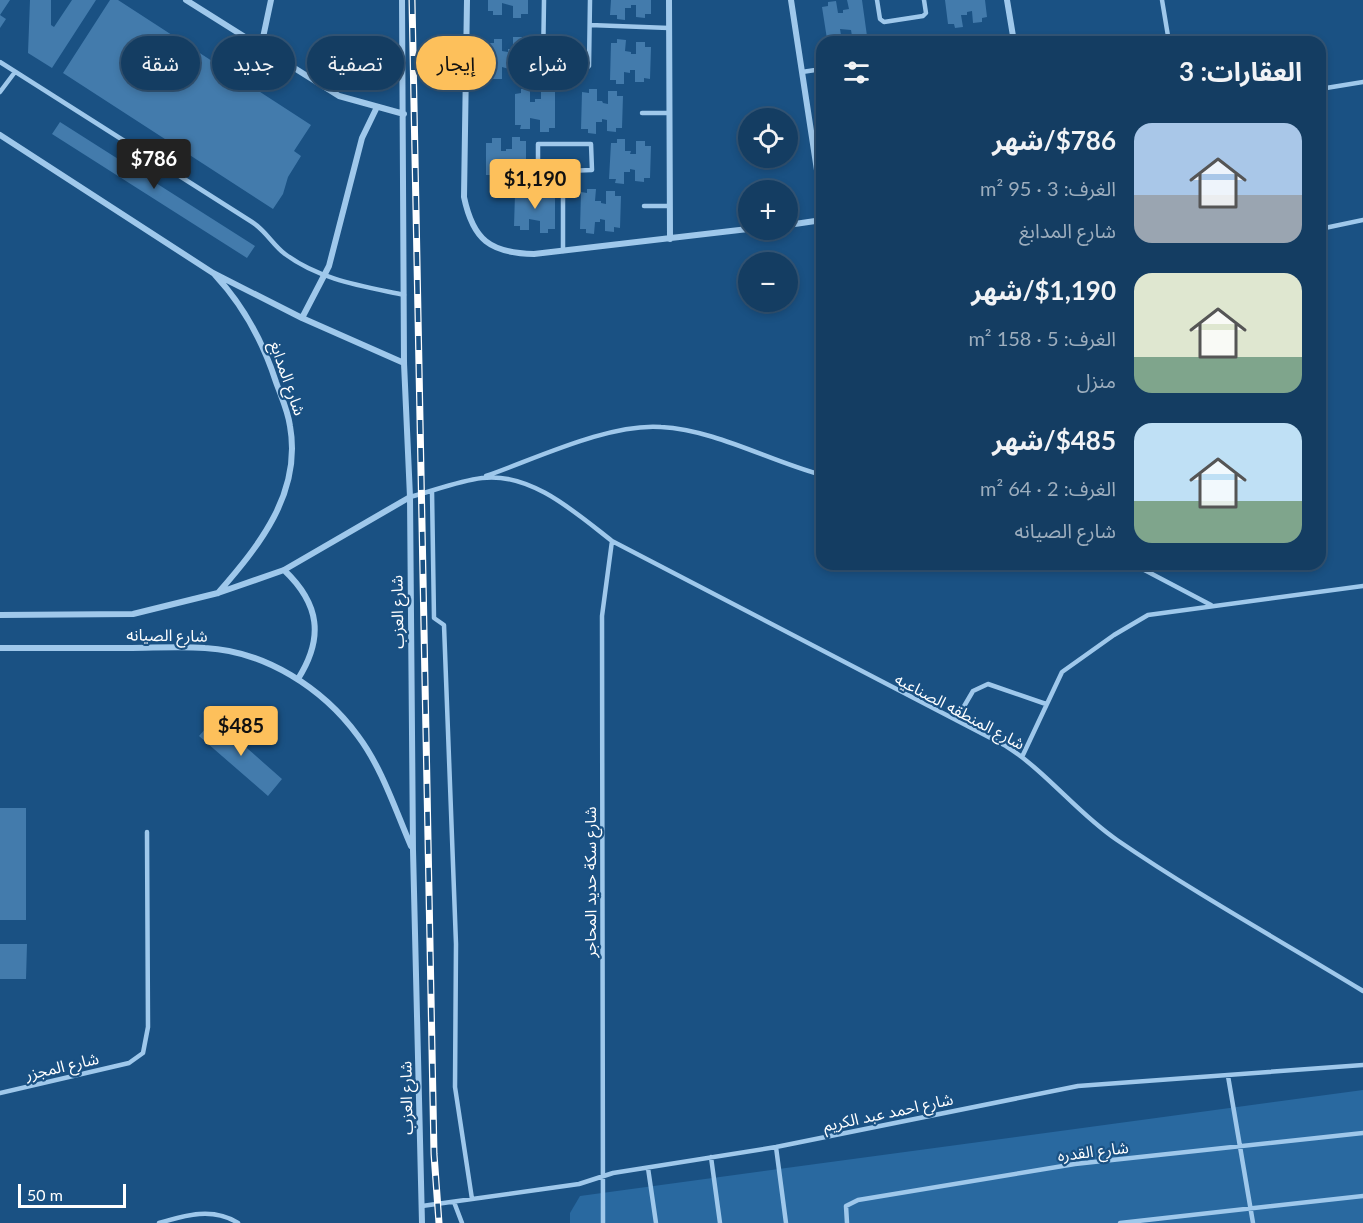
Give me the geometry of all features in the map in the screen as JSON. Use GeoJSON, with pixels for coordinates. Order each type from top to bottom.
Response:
{"type":"FeatureCollection","features":[{"type":"Feature","properties":{"kind":"street"},"geometry":{"type":"LineString","coordinates":[[186,0],[243,36]]}},
{"type":"Feature","properties":{"kind":"street"},"geometry":{"type":"LineString","coordinates":[[263,36],[271,0]]}},
{"type":"Feature","properties":{"kind":"street","name":"شارع العزب"},"geometry":{"type":"LineString","coordinates":[[402,0],[404,363],[410,497],[413,850],[422,1223]]}},
{"type":"Feature","properties":{"kind":"street"},"geometry":{"type":"LineString","coordinates":[[467,0],[464,197],[469,222],[485,243],[508,254],[563,251],[738,230]]}},
{"type":"Feature","properties":{"kind":"street"},"geometry":{"type":"LineString","coordinates":[[669,0],[669,239]]}},
{"type":"Feature","properties":{"kind":"street"},"geometry":{"type":"LineString","coordinates":[[791,0],[816,164]]}},
{"type":"Feature","properties":{"kind":"street"},"geometry":{"type":"LineString","coordinates":[[1008,0],[1013,36]]}},
{"type":"Feature","properties":{"kind":"street"},"geometry":{"type":"LineString","coordinates":[[295,68],[339,96],[404,114]]}},
{"type":"Feature","properties":{"kind":"street"},"geometry":{"type":"LineString","coordinates":[[302,318],[325,276],[362,138],[376,107]]}},
{"type":"Feature","properties":{"kind":"street","name":"شارع المدابغ"},"geometry":{"type":"LineString","coordinates":[[0,135],[213,273],[302,318],[404,363]]}},
{"type":"Feature","properties":{"kind":"street"},"geometry":{"type":"LineString","coordinates":[[798,224],[816,221]]}},
{"type":"Feature","properties":{"kind":"street","name":"شارع المدابغ"},"geometry":{"type":"LineString","coordinates":[[213,273],[239,304],[262,343],[290,425],[292,440],[286,488],[274,519],[256,547],[218,593]]}},
{"type":"Feature","properties":{"kind":"street","name":"شارع الصيانه"},"geometry":{"type":"LineString","coordinates":[[0,615],[133,614],[218,593],[284,570],[410,497]]}},
{"type":"Feature","properties":{"kind":"street"},"geometry":{"type":"LineString","coordinates":[[284,570],[299,584],[309,602],[315,622],[315,642],[309,662],[298,680]]}},
{"type":"Feature","properties":{"kind":"street","name":"شارع الصيانه"},"geometry":{"type":"LineString","coordinates":[[0,648],[205,648],[253,658],[298,680],[330,705],[359,737],[380,775],[413,850]]}},
{"type":"Feature","properties":{"kind":"lane"},"geometry":{"type":"LineString","coordinates":[[544,0],[543,67],[589,68],[590,0]]}},
{"type":"Feature","properties":{"kind":"lane"},"geometry":{"type":"LineString","coordinates":[[877,0],[880,19],[884,22],[923,16],[926,13],[924,0]]}},
{"type":"Feature","properties":{"kind":"lane"},"geometry":{"type":"LineString","coordinates":[[1162,0],[1168,36]]}},
{"type":"Feature","properties":{"kind":"lane"},"geometry":{"type":"LineString","coordinates":[[590,25],[669,28]]}},
{"type":"Feature","properties":{"kind":"lane"},"geometry":{"type":"LineString","coordinates":[[0,62],[252,222],[269,236],[282,252],[301,265],[325,276],[404,295]]}},
{"type":"Feature","properties":{"kind":"lane"},"geometry":{"type":"LineString","coordinates":[[802,72],[816,70]]}},
{"type":"Feature","properties":{"kind":"lane"},"geometry":{"type":"LineString","coordinates":[[0,92],[15,72]]}},
{"type":"Feature","properties":{"kind":"lane"},"geometry":{"type":"LineString","coordinates":[[1326,87],[1363,82]]}},
{"type":"Feature","properties":{"kind":"lane"},"geometry":{"type":"LineString","coordinates":[[642,113],[669,113]]}},
{"type":"Feature","properties":{"kind":"lane"},"geometry":{"type":"LineString","coordinates":[[538,144],[591,144],[591,172],[563,172],[538,172],[538,144]]}},
{"type":"Feature","properties":{"kind":"lane"},"geometry":{"type":"LineString","coordinates":[[563,172],[563,251]]}},
{"type":"Feature","properties":{"kind":"lane"},"geometry":{"type":"LineString","coordinates":[[644,206],[669,206]]}},
{"type":"Feature","properties":{"kind":"lane"},"geometry":{"type":"LineString","coordinates":[[1326,229],[1363,220]]}},
{"type":"Feature","properties":{"kind":"lane"},"geometry":{"type":"LineString","coordinates":[[410,497],[483,478],[616,431],[661,427],[692,432],[816,473]]}},
{"type":"Feature","properties":{"kind":"lane","name":"شارع المنطقه الصناعيه"},"geometry":{"type":"LineString","coordinates":[[483,478],[533,487],[551,495],[612,541],[956,720],[1022,757],[1054,783],[1075,806],[1117,840],[1363,991]]}},
{"type":"Feature","properties":{"kind":"lane"},"geometry":{"type":"LineString","coordinates":[[432,491],[434,618],[444,625],[456,944],[455,1087],[472,1199]]}},
{"type":"Feature","properties":{"kind":"lane","name":"شارع سكة حديد المحاجر"},"geometry":{"type":"LineString","coordinates":[[603,1223],[602,615],[612,541]]}},
{"type":"Feature","properties":{"kind":"lane"},"geometry":{"type":"LineString","coordinates":[[1144,570],[1211,605]]}},
{"type":"Feature","properties":{"kind":"lane"},"geometry":{"type":"LineString","coordinates":[[1022,757],[1062,672],[1114,634],[1148,615],[1363,586]]}},
{"type":"Feature","properties":{"kind":"lane"},"geometry":{"type":"LineString","coordinates":[[956,720],[973,691],[988,684],[1046,704]]}},
{"type":"Feature","properties":{"kind":"lane","name":"شارع المجزر"},"geometry":{"type":"LineString","coordinates":[[0,1093],[129,1063],[143,1053],[148,1028],[147,832]]}},
{"type":"Feature","properties":{"kind":"lane","name":"شارع احمد عبد الكريم"},"geometry":{"type":"LineString","coordinates":[[422,1206],[579,1184],[603,1176],[648,1167],[777,1147],[1078,1086],[1363,1065]]}},
{"type":"Feature","properties":{"kind":"lane"},"geometry":{"type":"LineString","coordinates":[[1228,1076],[1253,1223]]}},
{"type":"Feature","properties":{"kind":"lane","name":"شارع القدره"},"geometry":{"type":"LineString","coordinates":[[847,1223],[846,1206],[858,1200],[1075,1164],[1363,1133]]}},
{"type":"Feature","properties":{"kind":"lane"},"geometry":{"type":"LineString","coordinates":[[777,1147],[786,1223]]}},
{"type":"Feature","properties":{"kind":"lane"},"geometry":{"type":"LineString","coordinates":[[711,1158],[720,1223]]}},
{"type":"Feature","properties":{"kind":"lane"},"geometry":{"type":"LineString","coordinates":[[648,1167],[656,1223]]}},
{"type":"Feature","properties":{"kind":"lane"},"geometry":{"type":"LineString","coordinates":[[1120,1223],[1363,1196]]}},
{"type":"Feature","properties":{"kind":"lane"},"geometry":{"type":"LineString","coordinates":[[454,1202],[462,1223]]}},
{"type":"Feature","properties":{"kind":"lane"},"geometry":{"type":"LineString","coordinates":[[159,1223],[202,1213],[231,1218],[238,1223]]}},
{"type":"Feature","properties":{"kind":"shaded area"},"geometry":{"type":"Polygon","coordinates":[[[1363,1090],[1363,1223],[570,1223],[570,1213],[580,1196],[1363,1090]]]}},
{"type":"Feature","properties":{"kind":"building"},"geometry":{"type":"Polygon","coordinates":[[[0,0],[10,0],[0,15],[0,0]]]}},
{"type":"Feature","properties":{"kind":"building"},"geometry":{"type":"Polygon","coordinates":[[[30,0],[51,0],[51,25],[54,27],[72,0],[96,0],[52,68],[28,53],[30,0]]]}},
{"type":"Feature","properties":{"kind":"building"},"geometry":{"type":"Polygon","coordinates":[[[110,0],[118,0],[174,36],[121,36],[121,90],[200,90],[200,53],[212,61],[212,90],[257,90],[311,125],[294,151],[301,156],[288,177],[283,194],[273,209],[63,73],[110,0]]]}},
{"type":"Feature","properties":{"kind":"building"},"geometry":{"type":"Polygon","coordinates":[[[488,0],[528,0],[528,14],[521,14],[521,18],[513,18],[513,6],[502,3],[502,15],[493,15],[493,11],[488,11],[488,0]]]}},
{"type":"Feature","properties":{"kind":"building"},"geometry":{"type":"Polygon","coordinates":[[[611,0],[651,0],[651,14],[645,14],[645,18],[636,17],[636,5],[631,5],[631,8],[625,8],[625,20],[617,19],[617,15],[610,15],[611,0]]]}},
{"type":"Feature","properties":{"kind":"building"},"geometry":{"type":"Polygon","coordinates":[[[847,0],[862,0],[867,36],[852,36],[851,30],[840,29],[841,36],[827,36],[822,7],[828,6],[828,2],[836,1],[838,13],[849,9],[847,0]]]}},
{"type":"Feature","properties":{"kind":"building"},"geometry":{"type":"Polygon","coordinates":[[[945,0],[985,0],[987,17],[982,18],[982,22],[973,23],[972,11],[967,12],[967,15],[961,15],[963,27],[955,28],[954,24],[948,24],[945,0]]]}},
{"type":"Feature","properties":{"kind":"building"},"geometry":{"type":"Polygon","coordinates":[[[0,15],[6,19],[0,28],[0,15]]]}},
{"type":"Feature","properties":{"kind":"building"},"geometry":{"type":"Polygon","coordinates":[[[496,39],[502,39],[502,51],[508,52],[508,69],[502,67],[502,79],[496,79],[496,39]]]}},
{"type":"Feature","properties":{"kind":"building"},"geometry":{"type":"Polygon","coordinates":[[[617,39],[626,40],[625,51],[631,54],[636,54],[636,42],[645,42],[645,47],[651,47],[650,79],[644,78],[644,82],[635,82],[635,70],[630,70],[630,73],[624,72],[624,84],[616,84],[616,80],[610,80],[611,43],[617,43],[617,39]]]}},
{"type":"Feature","properties":{"kind":"building"},"geometry":{"type":"Polygon","coordinates":[[[589,89],[597,89],[597,101],[603,103],[608,104],[608,91],[617,91],[617,96],[623,96],[622,128],[616,128],[616,132],[607,131],[607,120],[602,119],[602,122],[596,122],[596,134],[588,133],[588,129],[581,129],[582,92],[589,93],[589,89]]]}},
{"type":"Feature","properties":{"kind":"building"},"geometry":{"type":"Polygon","coordinates":[[[521,90],[530,90],[530,102],[541,99],[541,90],[555,92],[555,128],[549,128],[549,132],[540,132],[540,120],[530,118],[530,129],[520,129],[521,125],[515,125],[515,94],[521,93],[521,90]]]}},
{"type":"Feature","properties":{"kind":"building"},"geometry":{"type":"Polygon","coordinates":[[[60,122],[255,246],[247,258],[52,134],[60,122]]]}},
{"type":"Feature","properties":{"kind":"building"},"geometry":{"type":"Polygon","coordinates":[[[512,137],[520,137],[520,141],[526,141],[526,178],[519,178],[520,182],[511,182],[511,170],[501,167],[500,179],[491,179],[491,175],[486,175],[486,143],[492,143],[492,138],[501,138],[501,151],[506,151],[506,149],[512,149],[512,137]]]}},
{"type":"Feature","properties":{"kind":"building"},"geometry":{"type":"Polygon","coordinates":[[[617,139],[625,139],[625,151],[631,151],[630,154],[636,154],[636,141],[645,141],[645,146],[651,146],[650,178],[644,178],[644,182],[635,181],[635,170],[630,169],[630,172],[624,172],[624,184],[615,183],[616,179],[609,179],[611,143],[617,143],[617,139]]]}},
{"type":"Feature","properties":{"kind":"building"},"geometry":{"type":"Polygon","coordinates":[[[541,188],[549,188],[549,193],[555,193],[555,229],[548,229],[548,233],[540,233],[540,221],[529,219],[529,230],[520,230],[520,226],[514,226],[515,194],[521,194],[521,190],[530,190],[530,202],[535,203],[535,200],[540,200],[541,188]]]}},
{"type":"Feature","properties":{"kind":"building"},"geometry":{"type":"Polygon","coordinates":[[[587,189],[596,189],[595,201],[601,201],[601,203],[606,204],[606,191],[615,191],[615,196],[621,196],[620,228],[614,227],[614,232],[605,231],[605,220],[600,219],[600,222],[595,222],[594,234],[586,233],[586,229],[580,229],[581,192],[587,193],[587,189]]]}},
{"type":"Feature","properties":{"kind":"building"},"geometry":{"type":"Polygon","coordinates":[[[214,719],[282,779],[268,796],[199,736],[214,719]]]}},
{"type":"Feature","properties":{"kind":"building"},"geometry":{"type":"Polygon","coordinates":[[[0,808],[26,808],[26,920],[0,920],[0,808]]]}},
{"type":"Feature","properties":{"kind":"building"},"geometry":{"type":"Polygon","coordinates":[[[0,944],[27,944],[26,979],[0,979],[0,944]]]}},
{"type":"Feature","properties":{"kind":"railway"},"geometry":{"type":"LineString","coordinates":[[412,0],[434,1154],[439,1223]]}}]}
